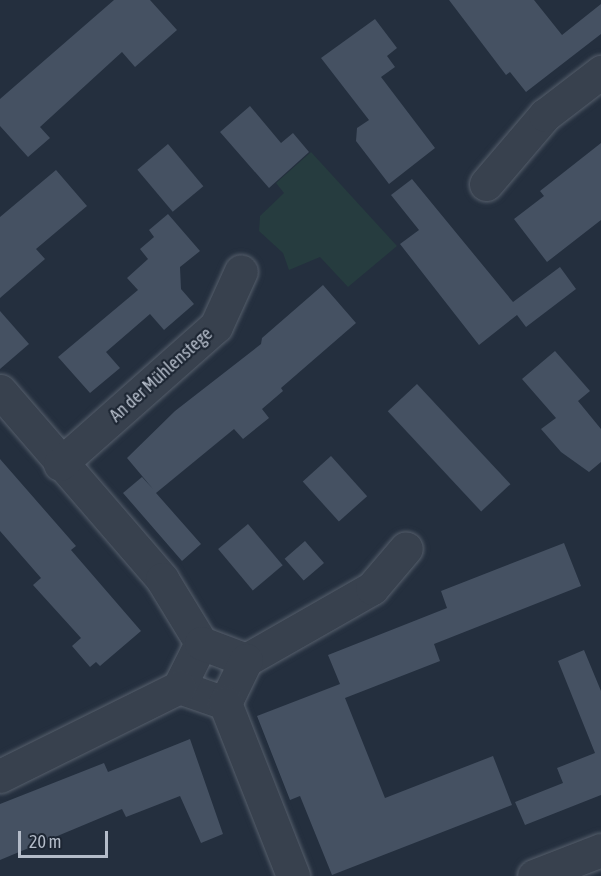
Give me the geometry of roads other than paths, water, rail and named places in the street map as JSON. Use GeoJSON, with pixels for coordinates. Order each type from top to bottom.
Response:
{"type":"FeatureCollection","features":[{"type":"Feature","properties":{"kind":"street"},"geometry":{"type":"LineString","coordinates":[[486,184],[545,115],[601,72]]}},
{"type":"Feature","properties":{"kind":"street","name":"An der Mühlenstege"},"geometry":{"type":"LineString","coordinates":[[60,464],[216,326],[241,271]]}},
{"type":"Feature","properties":{"kind":"street"},"geometry":{"type":"LineString","coordinates":[[0,391],[60,464],[162,579],[201,643],[246,660]]}},
{"type":"Feature","properties":{"kind":"street"},"geometry":{"type":"LineString","coordinates":[[293,876],[225,703],[246,660],[372,588],[406,548]]}},
{"type":"Feature","properties":{"kind":"street"},"geometry":{"type":"LineString","coordinates":[[0,777],[179,687],[201,643]]}},
{"type":"Feature","properties":{"kind":"street"},"geometry":{"type":"LineString","coordinates":[[179,687],[225,703]]}},
{"type":"Feature","properties":{"kind":"street"},"geometry":{"type":"LineString","coordinates":[[534,876],[601,850]]}}]}
